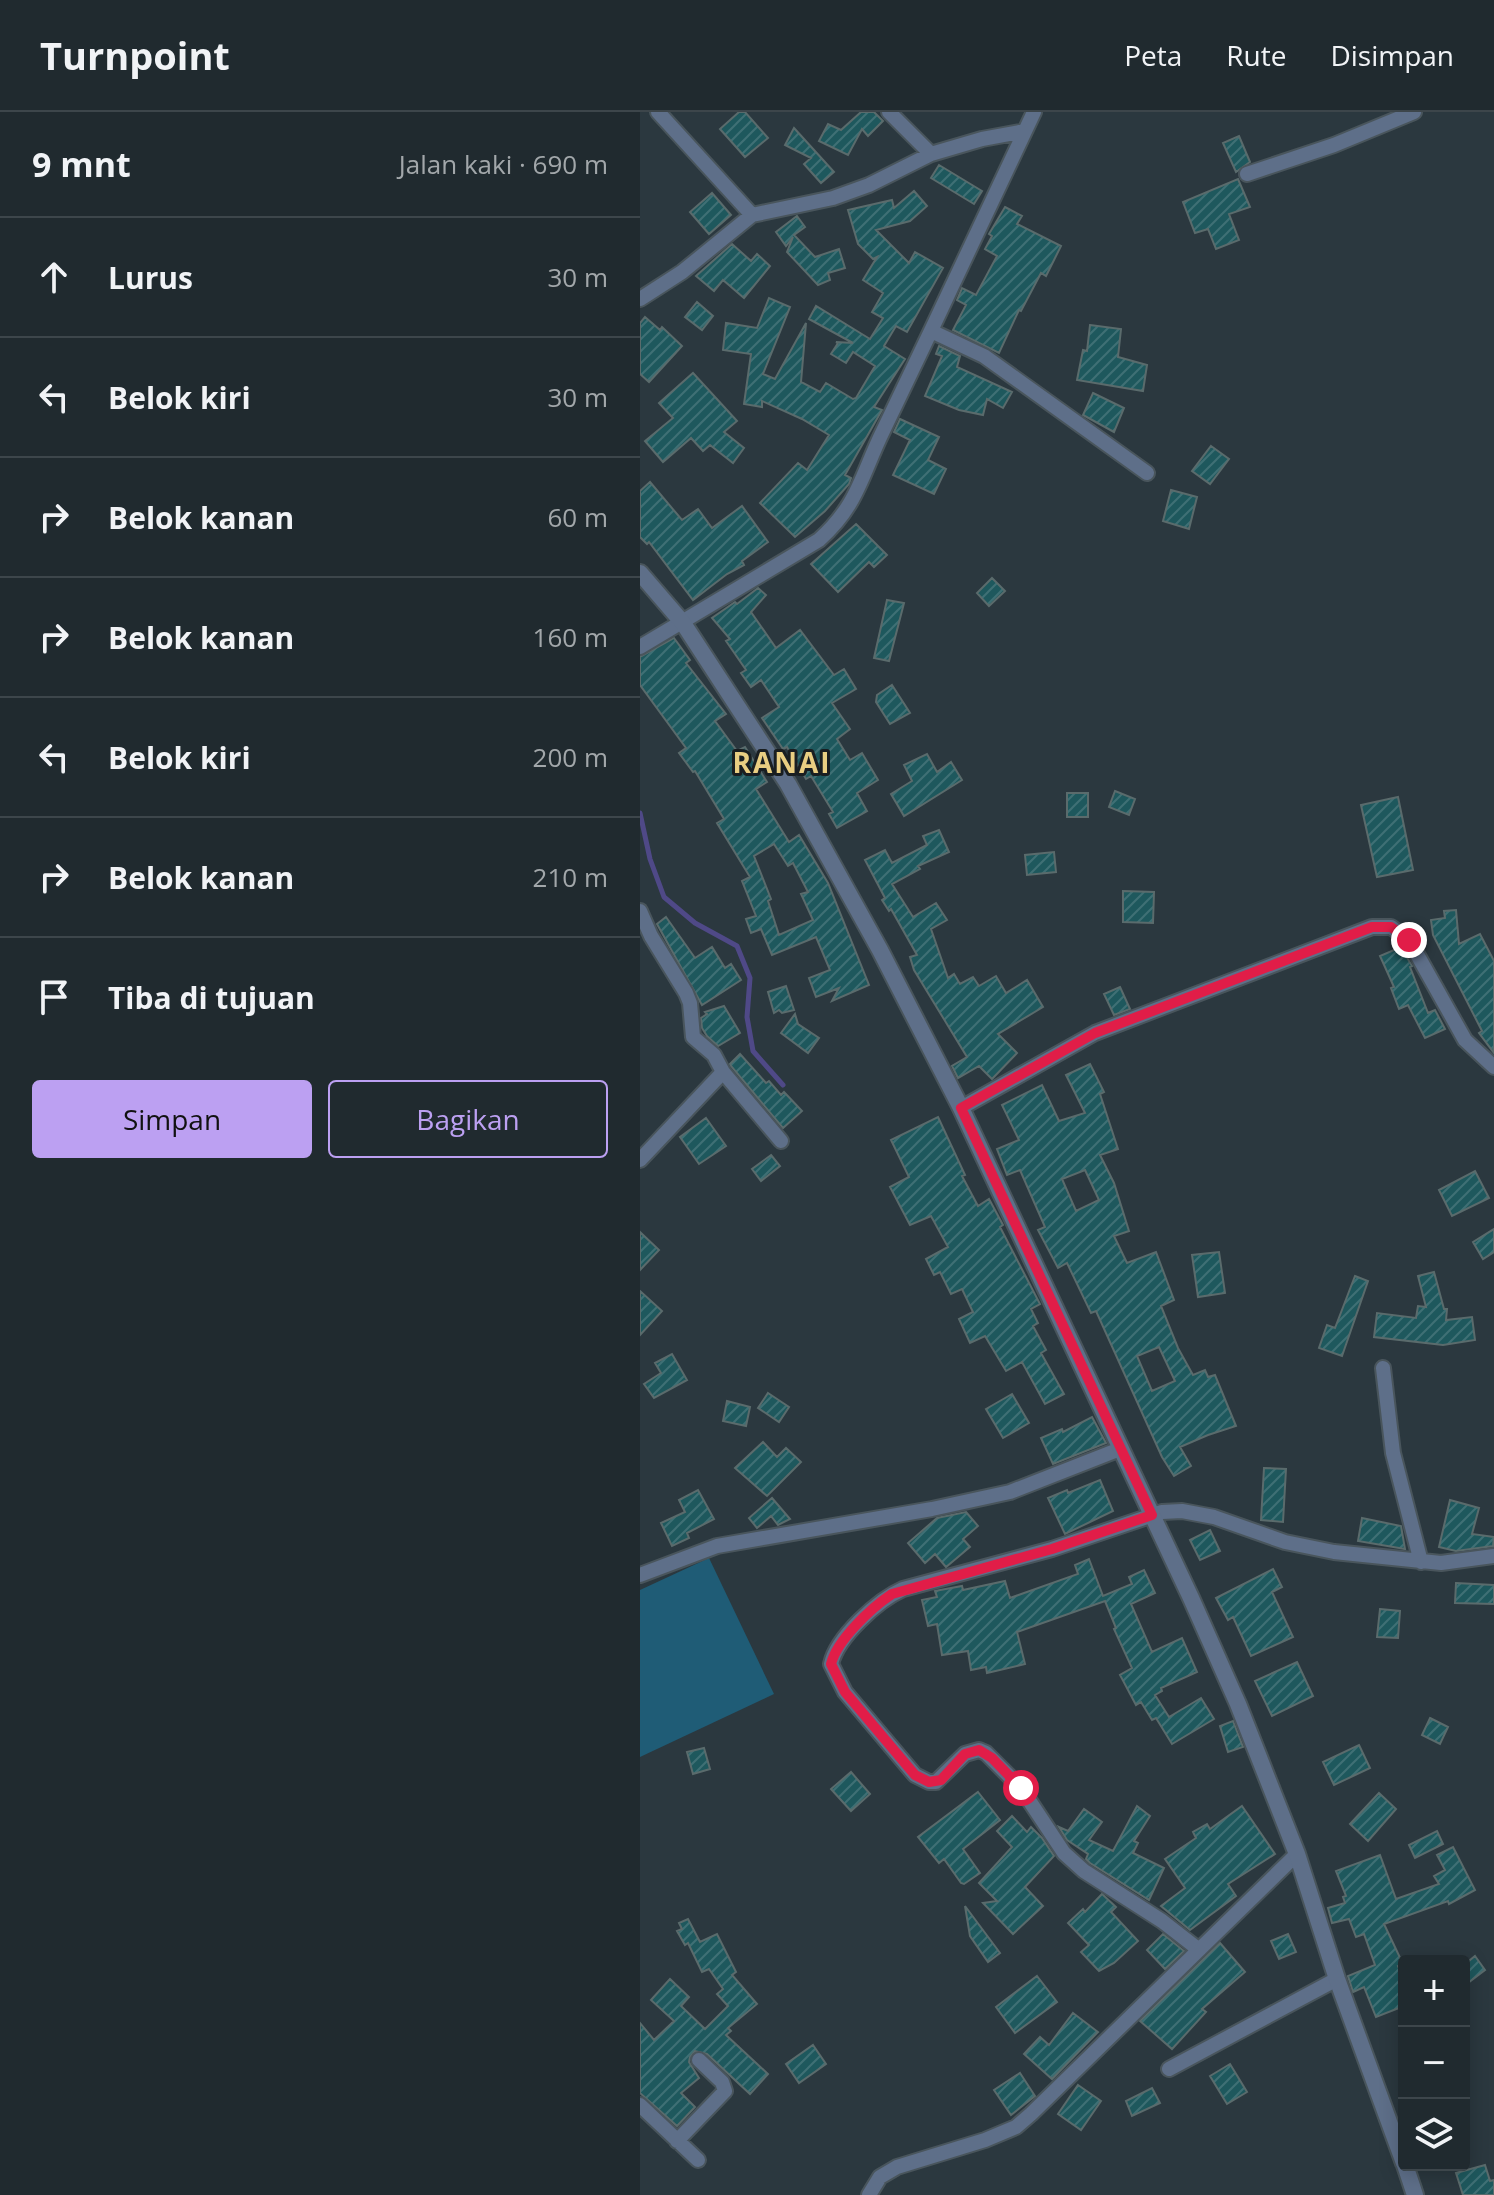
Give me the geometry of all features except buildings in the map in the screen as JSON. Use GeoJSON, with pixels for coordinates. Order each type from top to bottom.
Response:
{"type":"FeatureCollection","features":[{"type":"Feature","properties":{"kind":"street"},"geometry":{"type":"LineString","coordinates":[[658,112],[752,215]]}},
{"type":"Feature","properties":{"kind":"street"},"geometry":{"type":"LineString","coordinates":[[889,112],[931,154]]}},
{"type":"Feature","properties":{"kind":"street"},"geometry":{"type":"LineString","coordinates":[[640,647],[819,540],[840,521],[853,501],[1034,112]]}},
{"type":"Feature","properties":{"kind":"street"},"geometry":{"type":"LineString","coordinates":[[1247,174],[1334,145],[1414,112]]}},
{"type":"Feature","properties":{"kind":"street"},"geometry":{"type":"LineString","coordinates":[[640,299],[682,272],[752,215],[833,198],[869,185],[931,154],[982,139],[1025,131]]}},
{"type":"Feature","properties":{"kind":"street"},"geometry":{"type":"LineString","coordinates":[[931,331],[984,356],[1147,473]]}},
{"type":"Feature","properties":{"kind":"street"},"geometry":{"type":"LineString","coordinates":[[640,573],[683,623],[788,784],[880,950],[961,1108],[1238,1704],[1297,1854],[1337,1979],[1398,2147]]}},
{"type":"Feature","properties":{"kind":"street"},"geometry":{"type":"LineString","coordinates":[[640,911],[651,936],[686,993],[692,1013],[693,1037],[714,1055],[723,1072],[781,1141]]}},
{"type":"Feature","properties":{"kind":"street"},"geometry":{"type":"LineString","coordinates":[[961,1108],[1095,1033],[1381,926],[1391,927],[1409,940],[1465,1040],[1494,1067]]}},
{"type":"Feature","properties":{"kind":"street"},"geometry":{"type":"LineString","coordinates":[[640,1160],[723,1072]]}},
{"type":"Feature","properties":{"kind":"street"},"geometry":{"type":"LineString","coordinates":[[1383,1368],[1393,1453],[1421,1562]]}},
{"type":"Feature","properties":{"kind":"street"},"geometry":{"type":"LineString","coordinates":[[640,1575],[717,1546],[932,1509],[1010,1492],[1120,1449]]}},
{"type":"Feature","properties":{"kind":"street"},"geometry":{"type":"LineString","coordinates":[[1198,1949],[1162,1921],[1084,1871],[1064,1853],[1021,1788],[986,1753],[979,1750],[965,1754],[936,1782],[915,1775],[845,1692],[831,1664],[836,1649],[881,1601],[892,1594],[1052,1549],[1162,1512],[1182,1511],[1214,1517],[1285,1542],[1334,1552],[1441,1563],[1494,1556]]}},
{"type":"Feature","properties":{"kind":"street"},"geometry":{"type":"LineString","coordinates":[[869,2195],[880,2177],[897,2167],[985,2140],[1016,2127],[1297,1854]]}},
{"type":"Feature","properties":{"kind":"street"},"geometry":{"type":"LineString","coordinates":[[1169,2069],[1337,1979]]}},
{"type":"Feature","properties":{"kind":"street"},"geometry":{"type":"LineString","coordinates":[[677,2141],[725,2091],[722,2082],[699,2060]]}},
{"type":"Feature","properties":{"kind":"street"},"geometry":{"type":"LineString","coordinates":[[640,2105],[698,2160]]}},
{"type":"Feature","properties":{"kind":"street"},"geometry":{"type":"LineString","coordinates":[[1406,2171],[1415,2195]]}},
{"type":"Feature","properties":{"kind":"shaded area"},"geometry":{"type":"Polygon","coordinates":[[[709,1558],[774,1694],[640,1757],[640,1590],[709,1558]]]}},
{"type":"Feature","properties":{"kind":"waterway"},"geometry":{"type":"LineString","coordinates":[[640,813],[650,859],[664,897],[695,923],[737,946],[750,978],[747,1017],[753,1051],[783,1085]]}},
{"type":"Feature","properties":{"kind":"district","name":"RANAI"},"geometry":{"type":"Point","coordinates":[782,762]}},
{"type":"Feature","properties":{"kind":"route"},"geometry":{"type":"LineString","coordinates":[[1021,1788],[992,1758],[979,1750],[965,1754],[941,1780],[922,1780],[845,1692],[831,1664],[843,1640],[881,1601],[892,1594],[1052,1549],[1152,1515],[961,1108],[1095,1033],[1372,927],[1391,927],[1409,940]]}}]}
